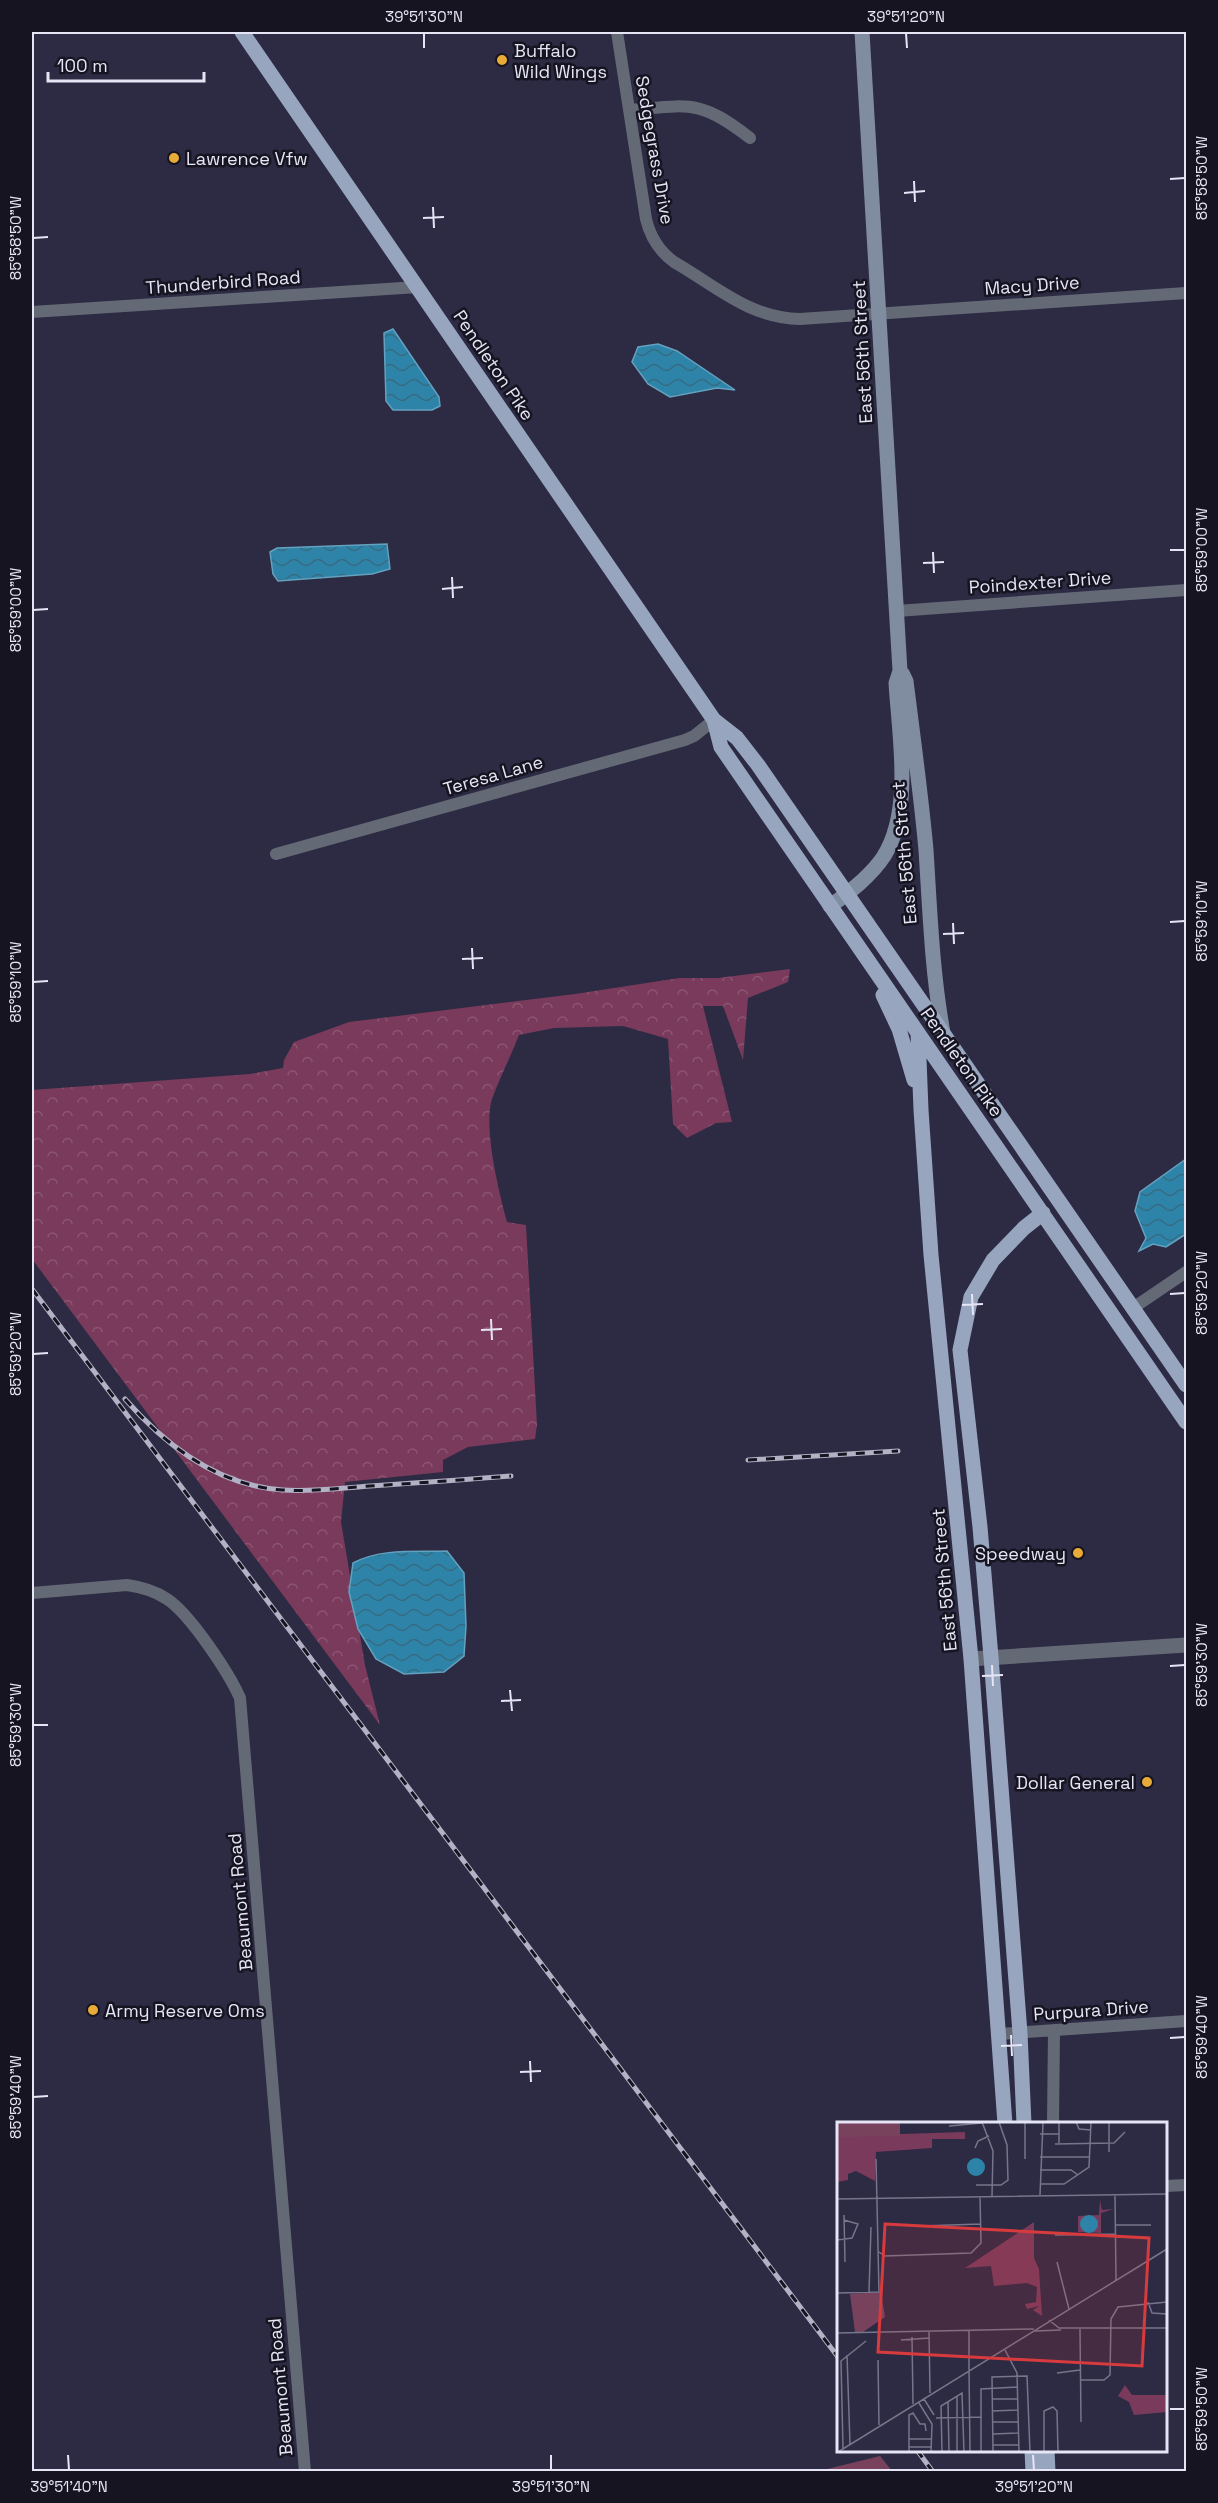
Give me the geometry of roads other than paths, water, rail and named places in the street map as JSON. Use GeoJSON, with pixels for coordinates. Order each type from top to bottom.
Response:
{"type":"FeatureCollection","features":[{"type":"Feature","properties":{"kind":"main road","name":"Pendleton Pike"},"geometry":{"type":"LineString","coordinates":[[242,32],[714,720],[737,738],[751,756],[1186,1386]]}},
{"type":"Feature","properties":{"kind":"main road","name":"East 56th Street"},"geometry":{"type":"LineString","coordinates":[[830,906],[847,894],[883,858],[892,842],[901,808],[896,683],[900,671],[897,611],[862,32]]}},
{"type":"Feature","properties":{"kind":"main road","name":"East 56th Street"},"geometry":{"type":"LineString","coordinates":[[900,671],[906,681],[916,760],[926,849],[934,985],[943,1033]]}},
{"type":"Feature","properties":{"kind":"main road","name":"Pendleton Pike"},"geometry":{"type":"LineString","coordinates":[[714,720],[721,747],[1186,1422]]}},
{"type":"Feature","properties":{"kind":"main road"},"geometry":{"type":"LineString","coordinates":[[866,957],[899,1029],[921,1110]]}},
{"type":"Feature","properties":{"kind":"main road","name":"East 56th Street"},"geometry":{"type":"LineString","coordinates":[[918,1033],[921,1110],[936,1315],[971,1659],[1005,2122]]}},
{"type":"Feature","properties":{"kind":"main road"},"geometry":{"type":"LineString","coordinates":[[1024,2122],[1020,2033],[991,1658],[980,1527],[960,1350],[971,1297],[987,1269],[1008,1244],[1042,1213]]}},
{"type":"Feature","properties":{"kind":"main road"},"geometry":{"type":"LineString","coordinates":[[1032,2452],[1033,2472]]}},
{"type":"Feature","properties":{"kind":"main road"},"geometry":{"type":"LineString","coordinates":[[1047,2452],[1048,2472]]}},
{"type":"Feature","properties":{"kind":"street","name":"Sedgegrass Drive"},"geometry":{"type":"LineString","coordinates":[[617,32],[647,223],[653,239],[668,258],[732,300],[761,314],[793,319],[879,314]]}},
{"type":"Feature","properties":{"kind":"street"},"geometry":{"type":"LineString","coordinates":[[629,110],[685,106],[700,108],[725,118],[750,138]]}},
{"type":"Feature","properties":{"kind":"street","name":"Thunderbird Road"},"geometry":{"type":"LineString","coordinates":[[32,312],[418,287]]}},
{"type":"Feature","properties":{"kind":"street","name":"Macy Drive"},"geometry":{"type":"LineString","coordinates":[[879,314],[1186,293]]}},
{"type":"Feature","properties":{"kind":"street","name":"Poindexter Drive"},"geometry":{"type":"LineString","coordinates":[[897,611],[1186,590]]}},
{"type":"Feature","properties":{"kind":"street","name":"Teresa Lane"},"geometry":{"type":"LineString","coordinates":[[276,854],[685,740],[694,736],[714,720]]}},
{"type":"Feature","properties":{"kind":"street"},"geometry":{"type":"LineString","coordinates":[[1133,1308],[1186,1272]]}},
{"type":"Feature","properties":{"kind":"street","name":"Beaumont Road"},"geometry":{"type":"LineString","coordinates":[[32,1593],[106,1587],[142,1587],[160,1594],[172,1602],[185,1616],[231,1677],[242,1705],[305,2472]]}},
{"type":"Feature","properties":{"kind":"street"},"geometry":{"type":"LineString","coordinates":[[971,1659],[1186,1645]]}},
{"type":"Feature","properties":{"kind":"street","name":"Purpura Drive"},"geometry":{"type":"LineString","coordinates":[[999,2034],[1186,2021]]}},
{"type":"Feature","properties":{"kind":"street"},"geometry":{"type":"LineString","coordinates":[[1053,2122],[1054,2030]]}},
{"type":"Feature","properties":{"kind":"street"},"geometry":{"type":"LineString","coordinates":[[1167,2186],[1186,2185]]}},
{"type":"Feature","properties":{"kind":"water"},"geometry":{"type":"Polygon","coordinates":[[[393,329],[439,397],[440,406],[432,410],[393,410],[386,401],[384,333],[393,329]]]}},
{"type":"Feature","properties":{"kind":"water"},"geometry":{"type":"Polygon","coordinates":[[[658,344],[677,351],[735,390],[717,388],[670,397],[648,384],[632,362],[638,347],[658,344]]]}},
{"type":"Feature","properties":{"kind":"water"},"geometry":{"type":"Polygon","coordinates":[[[387,544],[390,569],[372,574],[278,581],[273,574],[270,552],[277,548],[387,544]]]}},
{"type":"Feature","properties":{"kind":"water"},"geometry":{"type":"Polygon","coordinates":[[[1186,1159],[1186,1234],[1166,1247],[1153,1244],[1139,1251],[1146,1238],[1135,1211],[1140,1192],[1186,1159]]]}},
{"type":"Feature","properties":{"kind":"water"},"geometry":{"type":"Polygon","coordinates":[[[447,1551],[464,1573],[466,1626],[464,1656],[444,1672],[404,1674],[376,1659],[358,1629],[349,1592],[353,1563],[387,1553],[447,1551]]]}},
{"type":"Feature","properties":{"kind":"railway"},"geometry":{"type":"LineString","coordinates":[[32,1289],[837,2356]]}},
{"type":"Feature","properties":{"kind":"railway"},"geometry":{"type":"LineString","coordinates":[[125,1399],[158,1432],[195,1461],[237,1481],[260,1487],[316,1490],[511,1476]]}},
{"type":"Feature","properties":{"kind":"railway"},"geometry":{"type":"LineString","coordinates":[[748,1460],[898,1451]]}},
{"type":"Feature","properties":{"kind":"railway"},"geometry":{"type":"LineString","coordinates":[[918,2452],[933,2472]]}},
{"type":"Feature","properties":{"kind":"place","name":"Buffalo Wild Wings"},"geometry":{"type":"Point","coordinates":[502,60]}},
{"type":"Feature","properties":{"kind":"place","name":"Lawrence Vfw"},"geometry":{"type":"Point","coordinates":[174,158]}},
{"type":"Feature","properties":{"kind":"place","name":"Speedway"},"geometry":{"type":"Point","coordinates":[1078,1553]}},
{"type":"Feature","properties":{"kind":"place","name":"Dollar General"},"geometry":{"type":"Point","coordinates":[1147,1782]}},
{"type":"Feature","properties":{"kind":"place","name":"Army Reserve Oms"},"geometry":{"type":"Point","coordinates":[93,2010]}}]}
